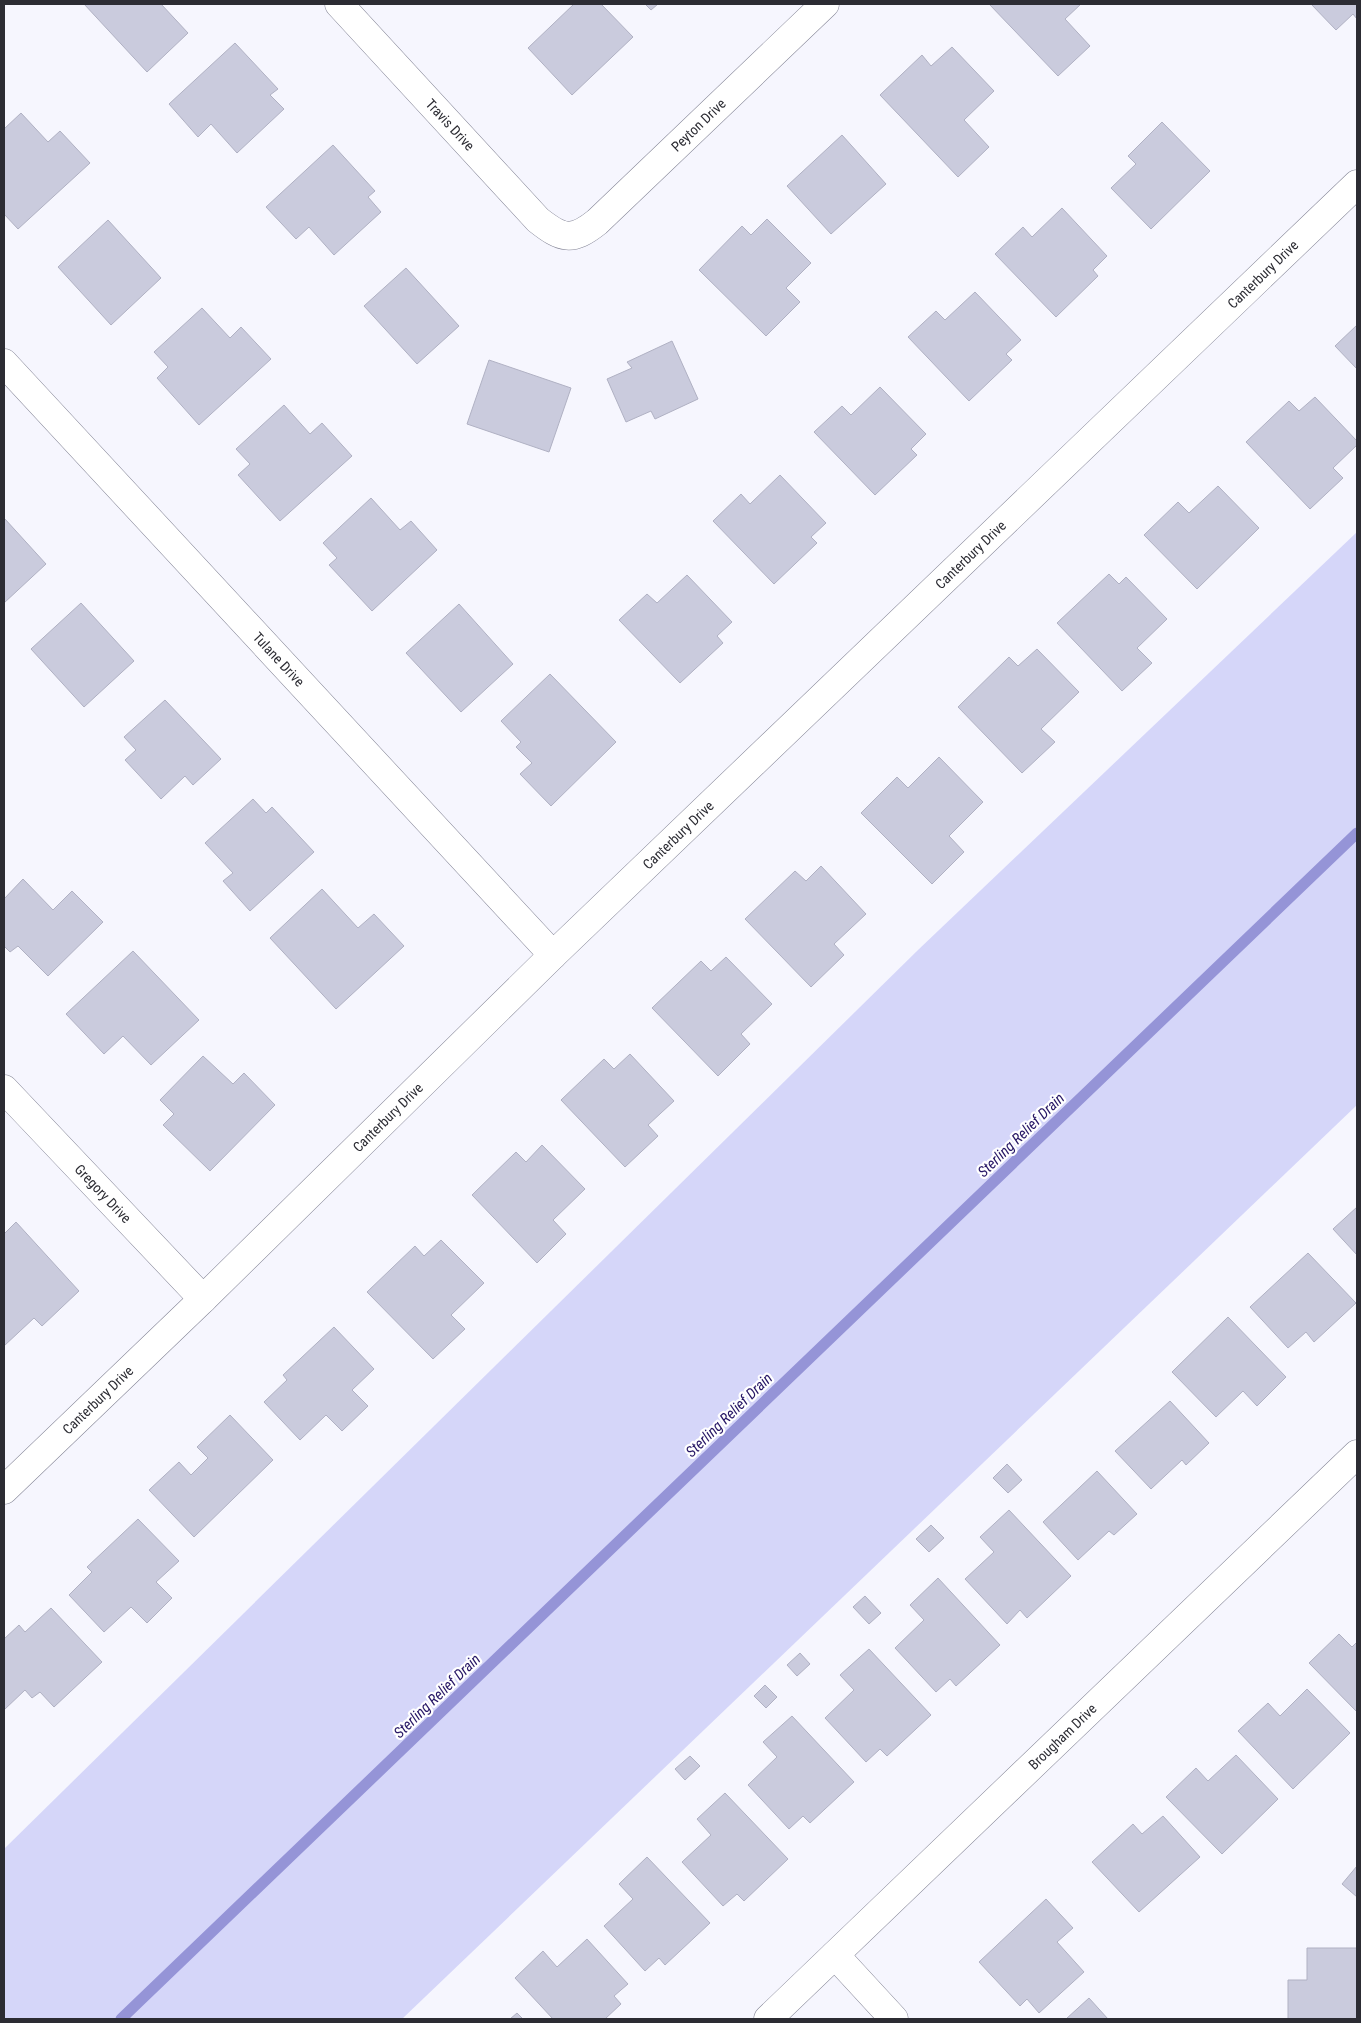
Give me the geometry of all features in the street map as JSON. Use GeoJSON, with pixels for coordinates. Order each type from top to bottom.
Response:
{"type":"FeatureCollection","features":[{"type":"Feature","properties":{"kind":"street","name":"Travis Drive"},"geometry":{"type":"LineString","coordinates":[[339,4],[538,220],[553,232],[566,236]]}},
{"type":"Feature","properties":{"kind":"street","name":"Peyton Drive"},"geometry":{"type":"LineString","coordinates":[[566,236],[582,234],[597,222],[825,4]]}},
{"type":"Feature","properties":{"kind":"street","name":"Canterbury Drive"},"geometry":{"type":"LineString","coordinates":[[4,1490],[203,1299],[553,955],[1357,184]]}},
{"type":"Feature","properties":{"kind":"street","name":"Tulane Drive"},"geometry":{"type":"LineString","coordinates":[[4,363],[553,955]]}},
{"type":"Feature","properties":{"kind":"street","name":"Gregory Drive"},"geometry":{"type":"LineString","coordinates":[[4,1088],[203,1299]]}},
{"type":"Feature","properties":{"kind":"street","name":"Brougham Drive"},"geometry":{"type":"LineString","coordinates":[[768,2019],[1357,1454]]}},
{"type":"Feature","properties":{"kind":"street"},"geometry":{"type":"LineString","coordinates":[[835,1955],[894,2019]]}},
{"type":"Feature","properties":{"kind":"shaded area","name":"Sterling Relief Drain"},"geometry":{"type":"Polygon","coordinates":[[[1357,532],[1357,1105],[402,2019],[4,2019],[4,1849],[918,950],[1357,532]]]}},
{"type":"Feature","properties":{"kind":"building"},"geometry":{"type":"Polygon","coordinates":[[[84,4],[161,4],[188,33],[147,72],[84,4]]]}},
{"type":"Feature","properties":{"kind":"building"},"geometry":{"type":"Polygon","coordinates":[[[574,4],[601,4],[633,37],[572,95],[528,48],[574,4]]]}},
{"type":"Feature","properties":{"kind":"building"},"geometry":{"type":"Polygon","coordinates":[[[645,4],[658,4],[651,10],[645,4]]]}},
{"type":"Feature","properties":{"kind":"building"},"geometry":{"type":"Polygon","coordinates":[[[989,4],[1081,4],[1065,19],[1090,46],[1058,76],[989,4]]]}},
{"type":"Feature","properties":{"kind":"building"},"geometry":{"type":"Polygon","coordinates":[[[1311,4],[1357,4],[1357,19],[1353,14],[1336,30],[1311,4]]]}},
{"type":"Feature","properties":{"kind":"building"},"geometry":{"type":"Polygon","coordinates":[[[235,43],[278,89],[270,95],[284,109],[237,153],[211,124],[198,137],[169,104],[235,43]]]}},
{"type":"Feature","properties":{"kind":"building"},"geometry":{"type":"Polygon","coordinates":[[[952,47],[994,91],[964,120],[989,147],[958,177],[880,95],[922,55],[931,66],[952,47]]]}},
{"type":"Feature","properties":{"kind":"building"},"geometry":{"type":"Polygon","coordinates":[[[21,113],[48,142],[60,131],[90,163],[18,229],[4,214],[4,129],[21,113]]]}},
{"type":"Feature","properties":{"kind":"building"},"geometry":{"type":"Polygon","coordinates":[[[1162,122],[1210,171],[1151,229],[1111,188],[1136,164],[1128,156],[1162,122]]]}},
{"type":"Feature","properties":{"kind":"building"},"geometry":{"type":"Polygon","coordinates":[[[842,135],[886,184],[831,234],[787,186],[842,135]]]}},
{"type":"Feature","properties":{"kind":"building"},"geometry":{"type":"Polygon","coordinates":[[[333,145],[375,191],[368,197],[381,212],[334,255],[309,227],[296,239],[266,207],[333,145]]]}},
{"type":"Feature","properties":{"kind":"building"},"geometry":{"type":"Polygon","coordinates":[[[1062,208],[1107,256],[1093,270],[1098,276],[1056,317],[995,254],[1023,227],[1032,237],[1062,208]]]}},
{"type":"Feature","properties":{"kind":"building"},"geometry":{"type":"Polygon","coordinates":[[[767,219],[811,263],[786,288],[800,302],[766,336],[699,270],[742,226],[751,235],[767,219]]]}},
{"type":"Feature","properties":{"kind":"building"},"geometry":{"type":"Polygon","coordinates":[[[108,220],[161,278],[111,325],[58,267],[108,220]]]}},
{"type":"Feature","properties":{"kind":"building"},"geometry":{"type":"Polygon","coordinates":[[[406,268],[459,326],[417,364],[364,306],[406,268]]]}},
{"type":"Feature","properties":{"kind":"building"},"geometry":{"type":"Polygon","coordinates":[[[975,292],[1021,340],[1006,354],[1012,360],[969,401],[908,337],[936,311],[945,320],[975,292]]]}},
{"type":"Feature","properties":{"kind":"building"},"geometry":{"type":"Polygon","coordinates":[[[202,308],[230,338],[241,327],[271,359],[199,425],[157,378],[168,367],[154,352],[202,308]]]}},
{"type":"Feature","properties":{"kind":"building"},"geometry":{"type":"Polygon","coordinates":[[[1357,325],[1357,369],[1335,346],[1357,325]]]}},
{"type":"Feature","properties":{"kind":"building"},"geometry":{"type":"Polygon","coordinates":[[[672,341],[698,399],[655,419],[651,411],[626,422],[607,379],[632,368],[627,362],[672,341]]]}},
{"type":"Feature","properties":{"kind":"building"},"geometry":{"type":"Polygon","coordinates":[[[489,360],[571,388],[549,452],[467,424],[489,360]]]}},
{"type":"Feature","properties":{"kind":"building"},"geometry":{"type":"Polygon","coordinates":[[[880,387],[926,434],[911,449],[917,455],[875,495],[814,432],[842,406],[851,415],[880,387]]]}},
{"type":"Feature","properties":{"kind":"building"},"geometry":{"type":"Polygon","coordinates":[[[1315,397],[1357,441],[1357,445],[1333,468],[1343,478],[1310,509],[1246,442],[1289,401],[1299,411],[1315,397]]]}},
{"type":"Feature","properties":{"kind":"building"},"geometry":{"type":"Polygon","coordinates":[[[284,405],[310,434],[322,423],[352,456],[280,521],[238,475],[250,464],[236,449],[284,405]]]}},
{"type":"Feature","properties":{"kind":"building"},"geometry":{"type":"Polygon","coordinates":[[[780,475],[826,523],[811,537],[817,543],[774,584],[713,521],[741,494],[750,504],[780,475]]]}},
{"type":"Feature","properties":{"kind":"building"},"geometry":{"type":"Polygon","coordinates":[[[1218,486],[1259,528],[1197,589],[1144,535],[1178,502],[1189,513],[1218,486]]]}},
{"type":"Feature","properties":{"kind":"building"},"geometry":{"type":"Polygon","coordinates":[[[371,498],[400,530],[411,521],[437,550],[372,611],[329,565],[337,558],[323,543],[371,498]]]}},
{"type":"Feature","properties":{"kind":"building"},"geometry":{"type":"Polygon","coordinates":[[[4,520],[46,564],[4,603],[4,520]]]}},
{"type":"Feature","properties":{"kind":"building"},"geometry":{"type":"Polygon","coordinates":[[[1109,574],[1119,584],[1126,577],[1167,619],[1137,648],[1152,663],[1122,691],[1057,623],[1109,574]]]}},
{"type":"Feature","properties":{"kind":"building"},"geometry":{"type":"Polygon","coordinates":[[[687,575],[732,622],[717,636],[723,643],[680,683],[619,620],[647,594],[657,603],[687,575]]]}},
{"type":"Feature","properties":{"kind":"building"},"geometry":{"type":"Polygon","coordinates":[[[81,603],[134,661],[84,707],[31,649],[81,603]]]}},
{"type":"Feature","properties":{"kind":"building"},"geometry":{"type":"Polygon","coordinates":[[[459,604],[513,664],[461,712],[406,653],[459,604]]]}},
{"type":"Feature","properties":{"kind":"building"},"geometry":{"type":"Polygon","coordinates":[[[1037,649],[1079,692],[1041,729],[1055,742],[1022,773],[958,707],[1009,657],[1018,666],[1037,649]]]}},
{"type":"Feature","properties":{"kind":"building"},"geometry":{"type":"Polygon","coordinates":[[[550,674],[616,742],[551,806],[520,774],[532,763],[516,747],[521,742],[501,721],[550,674]]]}},
{"type":"Feature","properties":{"kind":"building"},"geometry":{"type":"Polygon","coordinates":[[[165,700],[221,759],[193,785],[185,776],[161,799],[125,760],[136,750],[124,737],[165,700]]]}},
{"type":"Feature","properties":{"kind":"building"},"geometry":{"type":"Polygon","coordinates":[[[939,757],[983,802],[949,836],[964,852],[932,884],[861,813],[897,777],[908,788],[939,757]]]}},
{"type":"Feature","properties":{"kind":"building"},"geometry":{"type":"Polygon","coordinates":[[[253,799],[266,813],[272,807],[314,852],[250,911],[223,881],[233,873],[205,843],[253,799]]]}},
{"type":"Feature","properties":{"kind":"building"},"geometry":{"type":"Polygon","coordinates":[[[821,866],[866,914],[834,944],[844,955],[811,987],[745,919],[795,871],[806,881],[821,866]]]}},
{"type":"Feature","properties":{"kind":"building"},"geometry":{"type":"Polygon","coordinates":[[[23,879],[53,910],[72,891],[103,922],[48,976],[18,946],[10,952],[4,946],[4,899],[23,879]]]}},
{"type":"Feature","properties":{"kind":"building"},"geometry":{"type":"Polygon","coordinates":[[[322,889],[358,928],[374,914],[404,946],[336,1009],[270,938],[322,889]]]}},
{"type":"Feature","properties":{"kind":"building"},"geometry":{"type":"Polygon","coordinates":[[[133,951],[199,1020],[151,1065],[123,1036],[104,1054],[66,1014],[133,951]]]}},
{"type":"Feature","properties":{"kind":"building"},"geometry":{"type":"Polygon","coordinates":[[[726,957],[772,1004],[741,1034],[750,1044],[718,1076],[652,1008],[701,961],[711,971],[726,957]]]}},
{"type":"Feature","properties":{"kind":"building"},"geometry":{"type":"Polygon","coordinates":[[[630,1054],[674,1101],[648,1125],[658,1136],[625,1167],[561,1100],[604,1059],[614,1069],[630,1054]]]}},
{"type":"Feature","properties":{"kind":"building"},"geometry":{"type":"Polygon","coordinates":[[[203,1056],[233,1084],[244,1073],[275,1105],[210,1171],[163,1125],[174,1114],[160,1100],[203,1056]]]}},
{"type":"Feature","properties":{"kind":"building"},"geometry":{"type":"Polygon","coordinates":[[[542,1145],[585,1189],[553,1220],[566,1234],[537,1263],[472,1195],[516,1152],[526,1162],[542,1145]]]}},
{"type":"Feature","properties":{"kind":"building"},"geometry":{"type":"Polygon","coordinates":[[[1357,1207],[1357,1255],[1333,1229],[1357,1207]]]}},
{"type":"Feature","properties":{"kind":"building"},"geometry":{"type":"Polygon","coordinates":[[[16,1222],[79,1291],[42,1326],[34,1318],[4,1346],[4,1234],[16,1222]]]}},
{"type":"Feature","properties":{"kind":"building"},"geometry":{"type":"Polygon","coordinates":[[[441,1240],[484,1283],[451,1315],[465,1329],[433,1359],[367,1292],[415,1246],[424,1256],[441,1240]]]}},
{"type":"Feature","properties":{"kind":"building"},"geometry":{"type":"Polygon","coordinates":[[[1308,1253],[1356,1303],[1314,1342],[1306,1332],[1288,1348],[1250,1307],[1308,1253]]]}},
{"type":"Feature","properties":{"kind":"building"},"geometry":{"type":"Polygon","coordinates":[[[1228,1317],[1286,1377],[1257,1406],[1243,1391],[1216,1417],[1172,1372],[1228,1317]]]}},
{"type":"Feature","properties":{"kind":"building"},"geometry":{"type":"Polygon","coordinates":[[[334,1327],[374,1369],[352,1390],[368,1406],[342,1431],[326,1415],[300,1440],[264,1402],[287,1380],[283,1375],[334,1327]]]}},
{"type":"Feature","properties":{"kind":"building"},"geometry":{"type":"Polygon","coordinates":[[[1170,1401],[1209,1443],[1186,1465],[1182,1460],[1151,1489],[1115,1451],[1170,1401]]]}},
{"type":"Feature","properties":{"kind":"building"},"geometry":{"type":"Polygon","coordinates":[[[230,1415],[273,1460],[194,1537],[149,1490],[179,1462],[191,1475],[208,1458],[197,1447],[230,1415]]]}},
{"type":"Feature","properties":{"kind":"building"},"geometry":{"type":"Polygon","coordinates":[[[1007,1464],[1022,1480],[1008,1493],[993,1478],[1007,1464]]]}},
{"type":"Feature","properties":{"kind":"building"},"geometry":{"type":"Polygon","coordinates":[[[1097,1471],[1137,1514],[1114,1535],[1109,1531],[1078,1560],[1043,1522],[1097,1471]]]}},
{"type":"Feature","properties":{"kind":"building"},"geometry":{"type":"Polygon","coordinates":[[[1009,1510],[1071,1576],[1027,1618],[1020,1610],[1007,1624],[965,1579],[994,1552],[980,1537],[1009,1510]]]}},
{"type":"Feature","properties":{"kind":"building"},"geometry":{"type":"Polygon","coordinates":[[[138,1519],[179,1561],[156,1582],[172,1598],[147,1623],[131,1607],[104,1632],[69,1595],[92,1572],[87,1567],[138,1519]]]}},
{"type":"Feature","properties":{"kind":"building"},"geometry":{"type":"Polygon","coordinates":[[[931,1525],[944,1538],[929,1552],[916,1539],[931,1525]]]}},
{"type":"Feature","properties":{"kind":"building"},"geometry":{"type":"Polygon","coordinates":[[[938,1578],[1000,1645],[956,1686],[950,1679],[936,1692],[895,1648],[924,1620],[910,1605],[938,1578]]]}},
{"type":"Feature","properties":{"kind":"building"},"geometry":{"type":"Polygon","coordinates":[[[865,1596],[881,1613],[869,1624],[853,1607],[865,1596]]]}},
{"type":"Feature","properties":{"kind":"building"},"geometry":{"type":"Polygon","coordinates":[[[51,1608],[102,1662],[54,1707],[40,1692],[32,1698],[25,1690],[4,1710],[4,1639],[19,1625],[25,1632],[51,1608]]]}},
{"type":"Feature","properties":{"kind":"building"},"geometry":{"type":"Polygon","coordinates":[[[1339,1634],[1352,1647],[1357,1642],[1357,1712],[1309,1663],[1339,1634]]]}},
{"type":"Feature","properties":{"kind":"building"},"geometry":{"type":"Polygon","coordinates":[[[869,1649],[931,1715],[887,1756],[880,1749],[866,1762],[825,1718],[854,1690],[840,1675],[869,1649]]]}},
{"type":"Feature","properties":{"kind":"building"},"geometry":{"type":"Polygon","coordinates":[[[800,1653],[810,1664],[797,1676],[787,1665],[800,1653]]]}},
{"type":"Feature","properties":{"kind":"building"},"geometry":{"type":"Polygon","coordinates":[[[765,1685],[777,1697],[766,1708],[754,1696],[765,1685]]]}},
{"type":"Feature","properties":{"kind":"building"},"geometry":{"type":"Polygon","coordinates":[[[1307,1689],[1350,1733],[1293,1789],[1238,1731],[1268,1703],[1280,1716],[1307,1689]]]}},
{"type":"Feature","properties":{"kind":"building"},"geometry":{"type":"Polygon","coordinates":[[[792,1716],[854,1782],[810,1823],[803,1816],[789,1829],[748,1785],[777,1757],[763,1742],[792,1716]]]}},
{"type":"Feature","properties":{"kind":"building"},"geometry":{"type":"Polygon","coordinates":[[[1236,1755],[1278,1799],[1222,1854],[1166,1797],[1196,1768],[1208,1781],[1236,1755]]]}},
{"type":"Feature","properties":{"kind":"building"},"geometry":{"type":"Polygon","coordinates":[[[690,1756],[700,1766],[685,1780],[675,1769],[690,1756]]]}},
{"type":"Feature","properties":{"kind":"building"},"geometry":{"type":"Polygon","coordinates":[[[725,1793],[788,1859],[744,1901],[737,1894],[723,1906],[682,1862],[711,1835],[697,1819],[725,1793]]]}},
{"type":"Feature","properties":{"kind":"building"},"geometry":{"type":"Polygon","coordinates":[[[1163,1816],[1200,1857],[1139,1912],[1092,1862],[1133,1824],[1142,1834],[1163,1816]]]}},
{"type":"Feature","properties":{"kind":"building"},"geometry":{"type":"Polygon","coordinates":[[[647,1857],[710,1923],[665,1965],[659,1958],[645,1971],[604,1926],[633,1899],[619,1884],[647,1857]]]}},
{"type":"Feature","properties":{"kind":"building"},"geometry":{"type":"Polygon","coordinates":[[[1357,1866],[1357,1897],[1342,1884],[1357,1866]]]}},
{"type":"Feature","properties":{"kind":"building"},"geometry":{"type":"Polygon","coordinates":[[[1046,1899],[1073,1928],[1057,1942],[1084,1972],[1039,2013],[1027,1999],[1020,2006],[979,1962],[1046,1899]]]}},
{"type":"Feature","properties":{"kind":"building"},"geometry":{"type":"Polygon","coordinates":[[[587,1939],[628,1984],[614,1996],[621,2004],[605,2019],[553,2019],[515,1978],[543,1951],[557,1967],[587,1939]]]}},
{"type":"Feature","properties":{"kind":"building"},"geometry":{"type":"Polygon","coordinates":[[[1307,1948],[1357,1948],[1357,2019],[1288,2019],[1288,1980],[1307,1980],[1307,1948]]]}},
{"type":"Feature","properties":{"kind":"building"},"geometry":{"type":"Polygon","coordinates":[[[1089,1998],[1108,2019],[1066,2019],[1089,1998]]]}},
{"type":"Feature","properties":{"kind":"building"},"geometry":{"type":"Polygon","coordinates":[[[517,2013],[523,2019],[510,2019],[517,2013]]]}},
{"type":"Feature","properties":{"kind":"waterway","name":"Sterling Relief Drain"},"geometry":{"type":"LineString","coordinates":[[121,2019],[1357,833]]}}]}
